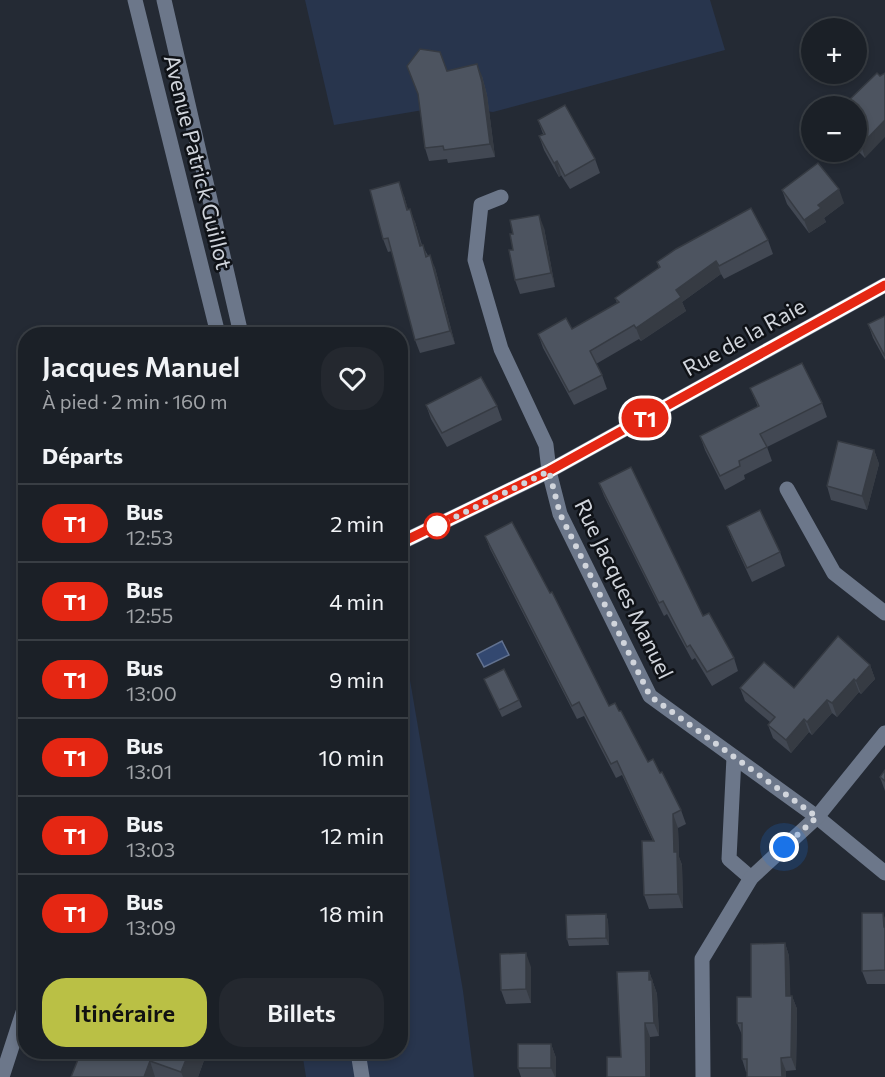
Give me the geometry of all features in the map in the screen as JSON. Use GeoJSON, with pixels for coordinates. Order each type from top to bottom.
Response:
{"type":"FeatureCollection","features":[{"type":"Feature","properties":{"kind":"street","name":"Avenue Patrick Guillot"},"geometry":{"type":"LineString","coordinates":[[135,0],[216,327]]}},
{"type":"Feature","properties":{"kind":"street","name":"Avenue Patrick Guillot"},"geometry":{"type":"LineString","coordinates":[[164,0],[239,327]]}},
{"type":"Feature","properties":{"kind":"street","name":"Rue Jacques Manuel"},"geometry":{"type":"LineString","coordinates":[[501,197],[481,205],[475,260],[501,349],[546,445],[549,471],[560,514],[650,696],[817,817],[885,873]]}},
{"type":"Feature","properties":{"kind":"street","name":"Rue de la Raie"},"geometry":{"type":"LineString","coordinates":[[408,539],[549,471],[885,285]]}},
{"type":"Feature","properties":{"kind":"street"},"geometry":{"type":"LineString","coordinates":[[787,489],[834,573],[885,613]]}},
{"type":"Feature","properties":{"kind":"street"},"geometry":{"type":"LineString","coordinates":[[703,1077],[702,959],[751,878],[817,817],[885,733]]}},
{"type":"Feature","properties":{"kind":"street"},"geometry":{"type":"LineString","coordinates":[[734,757],[729,859],[751,878]]}},
{"type":"Feature","properties":{"kind":"street"},"geometry":{"type":"LineString","coordinates":[[2,1077],[18,1028]]}},
{"type":"Feature","properties":{"kind":"street"},"geometry":{"type":"LineString","coordinates":[[359,1059],[362,1077]]}},
{"type":"Feature","properties":{"kind":"shaded area"},"geometry":{"type":"Polygon","coordinates":[[[305,0],[710,0],[725,50],[493,112],[447,106],[334,125],[305,0]]]}},
{"type":"Feature","properties":{"kind":"shaded area"},"geometry":{"type":"Polygon","coordinates":[[[502,641],[509,655],[484,667],[477,654],[502,641]]]}},
{"type":"Feature","properties":{"kind":"shaded area"},"geometry":{"type":"Polygon","coordinates":[[[408,668],[463,991],[474,1077],[306,1077],[303,1059],[408,1059],[408,668]]]}},
{"type":"Feature","properties":{"kind":"building"},"geometry":{"type":"Polygon","coordinates":[[[420,49],[440,52],[447,71],[477,64],[482,82],[490,144],[444,150],[443,146],[425,148],[418,94],[407,66],[420,49]]]}},
{"type":"Feature","properties":{"kind":"building"},"geometry":{"type":"Polygon","coordinates":[[[877,73],[880,76],[885,73],[885,120],[867,139],[867,96],[853,96],[877,73]]]}},
{"type":"Feature","properties":{"kind":"building"},"geometry":{"type":"Polygon","coordinates":[[[565,105],[595,159],[565,176],[557,161],[554,163],[539,136],[545,134],[538,120],[565,105]]]}},
{"type":"Feature","properties":{"kind":"building"},"geometry":{"type":"Polygon","coordinates":[[[818,163],[839,189],[818,205],[821,208],[804,220],[782,190],[818,163]]]}},
{"type":"Feature","properties":{"kind":"building"},"geometry":{"type":"Polygon","coordinates":[[[399,182],[407,210],[410,209],[420,246],[423,245],[426,257],[430,255],[450,331],[415,340],[388,238],[383,239],[370,190],[399,182]]]}},
{"type":"Feature","properties":{"kind":"building"},"geometry":{"type":"Polygon","coordinates":[[[751,208],[768,240],[719,266],[716,261],[676,290],[681,297],[636,328],[634,325],[590,351],[602,375],[569,392],[538,334],[566,318],[572,329],[619,302],[615,298],[660,267],[657,262],[676,249],[751,208]]]}},
{"type":"Feature","properties":{"kind":"building"},"geometry":{"type":"Polygon","coordinates":[[[539,215],[551,273],[515,280],[509,250],[513,250],[510,220],[539,215]]]}},
{"type":"Feature","properties":{"kind":"building"},"geometry":{"type":"Polygon","coordinates":[[[885,316],[885,356],[868,324],[885,316]]]}},
{"type":"Feature","properties":{"kind":"building"},"geometry":{"type":"Polygon","coordinates":[[[802,363],[822,403],[760,434],[767,447],[739,461],[740,466],[720,476],[700,436],[759,406],[750,388],[802,363]]]}},
{"type":"Feature","properties":{"kind":"building"},"geometry":{"type":"Polygon","coordinates":[[[481,377],[497,406],[442,433],[426,405],[481,377]]]}},
{"type":"Feature","properties":{"kind":"building"},"geometry":{"type":"Polygon","coordinates":[[[838,441],[874,450],[862,496],[827,486],[838,441]]]}},
{"type":"Feature","properties":{"kind":"building"},"geometry":{"type":"Polygon","coordinates":[[[631,467],[703,616],[709,613],[734,658],[707,672],[690,645],[687,647],[663,601],[659,603],[599,483],[631,467]]]}},
{"type":"Feature","properties":{"kind":"building"},"geometry":{"type":"Polygon","coordinates":[[[760,510],[780,552],[747,568],[727,526],[760,510]]]}},
{"type":"Feature","properties":{"kind":"building"},"geometry":{"type":"Polygon","coordinates":[[[512,522],[550,593],[552,592],[609,706],[615,703],[621,711],[648,762],[653,759],[660,773],[662,772],[681,810],[673,814],[678,894],[644,895],[642,841],[654,841],[617,761],[611,764],[579,702],[572,706],[485,536],[512,522]]]}},
{"type":"Feature","properties":{"kind":"building"},"geometry":{"type":"Polygon","coordinates":[[[838,636],[870,665],[832,703],[827,700],[807,722],[804,719],[786,740],[768,725],[775,717],[740,688],[764,662],[794,688],[838,636]]]}},
{"type":"Feature","properties":{"kind":"building"},"geometry":{"type":"Polygon","coordinates":[[[504,669],[519,700],[499,710],[484,679],[504,669]]]}},
{"type":"Feature","properties":{"kind":"building"},"geometry":{"type":"Polygon","coordinates":[[[885,770],[885,781],[880,777],[885,770]]]}},
{"type":"Feature","properties":{"kind":"building"},"geometry":{"type":"Polygon","coordinates":[[[862,913],[883,913],[885,970],[862,971],[862,913]]]}},
{"type":"Feature","properties":{"kind":"building"},"geometry":{"type":"Polygon","coordinates":[[[606,914],[606,938],[567,939],[566,915],[606,914]]]}},
{"type":"Feature","properties":{"kind":"building"},"geometry":{"type":"Polygon","coordinates":[[[785,943],[786,996],[792,996],[791,1057],[781,1058],[782,1077],[747,1077],[747,1059],[742,1059],[742,1023],[737,1023],[737,997],[751,997],[751,944],[785,943]]]}},
{"type":"Feature","properties":{"kind":"building"},"geometry":{"type":"Polygon","coordinates":[[[526,953],[526,989],[501,990],[500,954],[526,953]]]}},
{"type":"Feature","properties":{"kind":"building"},"geometry":{"type":"Polygon","coordinates":[[[649,971],[649,980],[652,980],[654,1023],[645,1023],[646,1077],[607,1077],[607,1057],[621,1057],[617,972],[649,971]]]}},
{"type":"Feature","properties":{"kind":"building"},"geometry":{"type":"Polygon","coordinates":[[[518,1044],[551,1044],[551,1068],[518,1068],[518,1044]]]}},
{"type":"Feature","properties":{"kind":"building"},"geometry":{"type":"Polygon","coordinates":[[[78,1059],[186,1059],[181,1072],[150,1061],[144,1077],[71,1077],[78,1059]]]}},
{"type":"Feature","properties":{"kind":"bus line","name":"T1"},"geometry":{"type":"LineString","coordinates":[[408,541],[549,471],[885,285]]}},
{"type":"Feature","properties":{"kind":"route"},"geometry":{"type":"LineString","coordinates":[[437,526],[549,471],[560,514],[650,696],[817,817],[784,847]]}}]}
